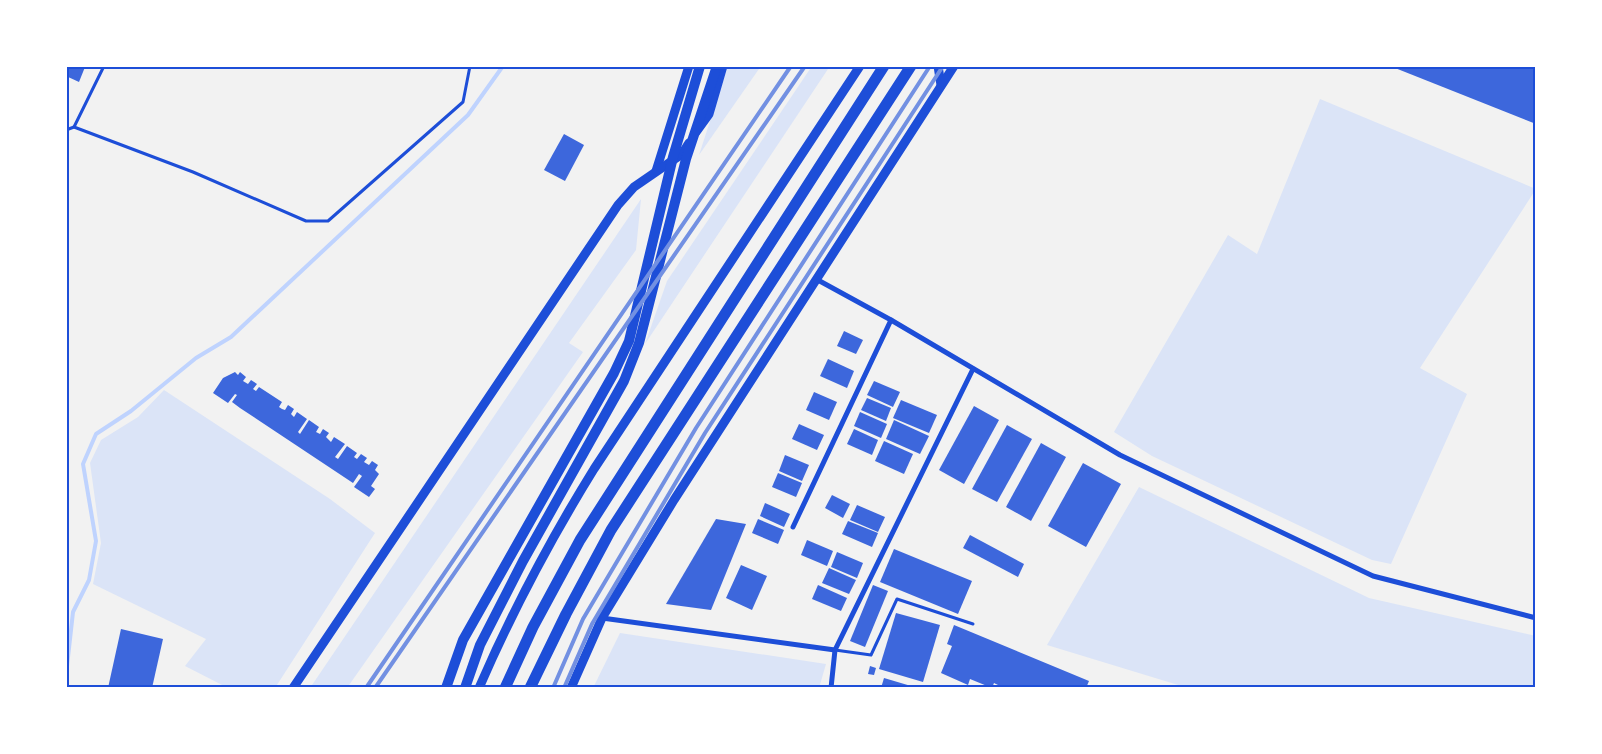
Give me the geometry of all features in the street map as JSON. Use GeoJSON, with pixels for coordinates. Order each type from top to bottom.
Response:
{"type":"FeatureCollection","features":[{"type":"Feature","properties":{"kind":"highway"},"geometry":{"type":"LineString","coordinates":[[505,688],[534,627],[584,532],[884,66]]}},
{"type":"Feature","properties":{"kind":"highway"},"geometry":{"type":"LineString","coordinates":[[530,688],[566,614],[611,530],[911,66]]}},
{"type":"Feature","properties":{"kind":"main road"},"geometry":{"type":"LineString","coordinates":[[656,171],[689,66]]}},
{"type":"Feature","properties":{"kind":"main road"},"geometry":{"type":"LineString","coordinates":[[446,688],[467,632],[614,373],[629,341],[673,157],[700,66]]}},
{"type":"Feature","properties":{"kind":"main road"},"geometry":{"type":"LineString","coordinates":[[465,688],[480,645],[624,381],[639,343],[686,159],[717,66]]}},
{"type":"Feature","properties":{"kind":"main road"},"geometry":{"type":"LineString","coordinates":[[293,688],[618,205],[634,187],[682,154],[709,114],[724,66]]}},
{"type":"Feature","properties":{"kind":"main road"},"geometry":{"type":"LineString","coordinates":[[479,688],[508,621],[583,486],[860,66]]}},
{"type":"Feature","properties":{"kind":"main road"},"geometry":{"type":"LineString","coordinates":[[938,66],[941,86]]}},
{"type":"Feature","properties":{"kind":"main road"},"geometry":{"type":"LineString","coordinates":[[571,688],[602,618],[674,500],[815,278],[954,66]]}},
{"type":"Feature","properties":{"kind":"street"},"geometry":{"type":"LineString","coordinates":[[815,278],[892,320],[1120,455],[1373,576],[1536,618]]}},
{"type":"Feature","properties":{"kind":"street"},"geometry":{"type":"LineString","coordinates":[[793,527],[892,320]]}},
{"type":"Feature","properties":{"kind":"street"},"geometry":{"type":"LineString","coordinates":[[831,688],[835,650],[973,369]]}},
{"type":"Feature","properties":{"kind":"street"},"geometry":{"type":"LineString","coordinates":[[602,618],[835,650]]}},
{"type":"Feature","properties":{"kind":"lane"},"geometry":{"type":"LineString","coordinates":[[74,127],[104,66]]}},
{"type":"Feature","properties":{"kind":"lane"},"geometry":{"type":"LineString","coordinates":[[66,130],[74,127],[193,172],[306,221],[328,220],[463,102],[470,66]]}},
{"type":"Feature","properties":{"kind":"lane"},"geometry":{"type":"LineString","coordinates":[[835,650],[871,656],[897,599],[973,624]]}},
{"type":"Feature","properties":{"kind":"shaded area"},"geometry":{"type":"Polygon","coordinates":[[[728,66],[761,66],[699,155],[728,66]]]}},
{"type":"Feature","properties":{"kind":"shaded area"},"geometry":{"type":"Polygon","coordinates":[[[812,66],[830,66],[645,344],[667,281],[812,66]]]}},
{"type":"Feature","properties":{"kind":"shaded area"},"geometry":{"type":"Polygon","coordinates":[[[1320,99],[1536,189],[1420,368],[1467,394],[1391,564],[1372,560],[1152,456],[1114,432],[1228,235],[1257,254],[1320,99]]]}},
{"type":"Feature","properties":{"kind":"shaded area"},"geometry":{"type":"Polygon","coordinates":[[[641,199],[636,250],[569,343],[583,352],[347,688],[310,688],[641,199]]]}},
{"type":"Feature","properties":{"kind":"shaded area"},"geometry":{"type":"Polygon","coordinates":[[[164,390],[330,499],[375,533],[275,688],[228,688],[185,666],[206,639],[93,584],[101,543],[90,463],[101,440],[138,417],[164,390]]]}},
{"type":"Feature","properties":{"kind":"shaded area"},"geometry":{"type":"Polygon","coordinates":[[[1139,487],[1369,598],[1536,636],[1536,688],[1188,688],[1047,645],[1139,487]]]}},
{"type":"Feature","properties":{"kind":"shaded area"},"geometry":{"type":"Polygon","coordinates":[[[620,633],[826,664],[819,688],[593,688],[620,633]]]}},
{"type":"Feature","properties":{"kind":"building"},"geometry":{"type":"Polygon","coordinates":[[[66,66],[85,67],[79,82],[66,76],[66,66]]]}},
{"type":"Feature","properties":{"kind":"building"},"geometry":{"type":"Polygon","coordinates":[[[1390,66],[1536,66],[1536,124],[1390,66]]]}},
{"type":"Feature","properties":{"kind":"building"},"geometry":{"type":"Polygon","coordinates":[[[564,134],[584,145],[565,181],[544,170],[564,134]]]}},
{"type":"Feature","properties":{"kind":"building"},"geometry":{"type":"Polygon","coordinates":[[[844,331],[863,340],[856,354],[837,346],[844,331]]]}},
{"type":"Feature","properties":{"kind":"building"},"geometry":{"type":"Polygon","coordinates":[[[828,359],[854,371],[847,388],[820,376],[828,359]]]}},
{"type":"Feature","properties":{"kind":"building"},"geometry":{"type":"Polygon","coordinates":[[[235,372],[238,375],[240,372],[246,377],[243,381],[248,384],[251,380],[257,384],[253,389],[256,391],[259,387],[282,402],[279,407],[282,409],[285,410],[288,405],[294,409],[291,414],[294,417],[297,412],[307,419],[298,432],[300,434],[309,420],[319,427],[316,432],[320,434],[323,429],[329,433],[326,437],[331,442],[334,437],[345,444],[335,457],[338,459],[347,446],[357,453],[354,457],[357,459],[361,454],[367,458],[364,462],[369,465],[372,461],[378,465],[375,470],[379,474],[371,486],[375,489],[369,497],[354,487],[362,476],[359,474],[353,483],[232,402],[237,395],[235,394],[228,403],[213,393],[223,378],[235,372]]]}},
{"type":"Feature","properties":{"kind":"building"},"geometry":{"type":"Polygon","coordinates":[[[874,381],[900,392],[893,407],[867,395],[874,381]]]}},
{"type":"Feature","properties":{"kind":"building"},"geometry":{"type":"Polygon","coordinates":[[[814,392],[837,402],[829,420],[806,410],[814,392]]]}},
{"type":"Feature","properties":{"kind":"building"},"geometry":{"type":"Polygon","coordinates":[[[867,398],[891,408],[886,421],[861,410],[867,398]]]}},
{"type":"Feature","properties":{"kind":"building"},"geometry":{"type":"Polygon","coordinates":[[[901,400],[937,415],[929,433],[893,418],[901,400]]]}},
{"type":"Feature","properties":{"kind":"building"},"geometry":{"type":"Polygon","coordinates":[[[974,406],[999,420],[964,484],[939,470],[974,406]]]}},
{"type":"Feature","properties":{"kind":"building"},"geometry":{"type":"Polygon","coordinates":[[[860,412],[887,424],[881,438],[854,426],[860,412]]]}},
{"type":"Feature","properties":{"kind":"building"},"geometry":{"type":"Polygon","coordinates":[[[894,420],[929,436],[920,454],[886,439],[894,420]]]}},
{"type":"Feature","properties":{"kind":"building"},"geometry":{"type":"Polygon","coordinates":[[[799,424],[824,435],[817,450],[792,439],[799,424]]]}},
{"type":"Feature","properties":{"kind":"building"},"geometry":{"type":"Polygon","coordinates":[[[1007,425],[1032,439],[997,502],[972,489],[1007,425]]]}},
{"type":"Feature","properties":{"kind":"building"},"geometry":{"type":"Polygon","coordinates":[[[854,429],[878,440],[872,455],[847,444],[854,429]]]}},
{"type":"Feature","properties":{"kind":"building"},"geometry":{"type":"Polygon","coordinates":[[[884,441],[913,454],[904,474],[875,461],[884,441]]]}},
{"type":"Feature","properties":{"kind":"building"},"geometry":{"type":"Polygon","coordinates":[[[1041,443],[1066,457],[1031,521],[1006,507],[1041,443]]]}},
{"type":"Feature","properties":{"kind":"building"},"geometry":{"type":"Polygon","coordinates":[[[785,455],[809,465],[802,481],[779,471],[785,455]]]}},
{"type":"Feature","properties":{"kind":"building"},"geometry":{"type":"Polygon","coordinates":[[[1083,463],[1121,484],[1086,547],[1048,526],[1083,463]]]}},
{"type":"Feature","properties":{"kind":"building"},"geometry":{"type":"Polygon","coordinates":[[[778,473],[802,483],[796,497],[772,487],[778,473]]]}},
{"type":"Feature","properties":{"kind":"building"},"geometry":{"type":"Polygon","coordinates":[[[832,495],[850,504],[843,518],[825,508],[832,495]]]}},
{"type":"Feature","properties":{"kind":"building"},"geometry":{"type":"Polygon","coordinates":[[[765,503],[790,514],[784,527],[760,516],[765,503]]]}},
{"type":"Feature","properties":{"kind":"building"},"geometry":{"type":"Polygon","coordinates":[[[857,505],[885,517],[878,532],[850,520],[857,505]]]}},
{"type":"Feature","properties":{"kind":"building"},"geometry":{"type":"Polygon","coordinates":[[[716,519],[746,524],[711,610],[666,604],[716,519]]]}},
{"type":"Feature","properties":{"kind":"building"},"geometry":{"type":"Polygon","coordinates":[[[758,519],[784,530],[778,544],[752,533],[758,519]]]}},
{"type":"Feature","properties":{"kind":"building"},"geometry":{"type":"Polygon","coordinates":[[[848,521],[878,533],[872,547],[842,534],[848,521]]]}},
{"type":"Feature","properties":{"kind":"building"},"geometry":{"type":"Polygon","coordinates":[[[970,535],[1024,564],[1018,577],[963,548],[970,535]]]}},
{"type":"Feature","properties":{"kind":"building"},"geometry":{"type":"Polygon","coordinates":[[[807,540],[833,551],[827,566],[801,555],[807,540]]]}},
{"type":"Feature","properties":{"kind":"building"},"geometry":{"type":"Polygon","coordinates":[[[894,549],[972,581],[958,614],[880,582],[894,549]]]}},
{"type":"Feature","properties":{"kind":"building"},"geometry":{"type":"Polygon","coordinates":[[[837,552],[863,563],[857,578],[831,567],[837,552]]]}},
{"type":"Feature","properties":{"kind":"building"},"geometry":{"type":"Polygon","coordinates":[[[741,565],[767,576],[752,610],[726,598],[741,565]]]}},
{"type":"Feature","properties":{"kind":"building"},"geometry":{"type":"Polygon","coordinates":[[[829,568],[856,580],[849,594],[822,583],[829,568]]]}},
{"type":"Feature","properties":{"kind":"building"},"geometry":{"type":"Polygon","coordinates":[[[818,585],[847,598],[841,611],[812,599],[818,585]]]}},
{"type":"Feature","properties":{"kind":"building"},"geometry":{"type":"Polygon","coordinates":[[[873,585],[888,591],[865,647],[850,641],[873,585]]]}},
{"type":"Feature","properties":{"kind":"building"},"geometry":{"type":"Polygon","coordinates":[[[896,613],[940,625],[923,682],[879,669],[896,613]]]}},
{"type":"Feature","properties":{"kind":"building"},"geometry":{"type":"Polygon","coordinates":[[[954,625],[1089,681],[1086,688],[1004,688],[994,683],[992,688],[970,679],[968,685],[941,673],[952,646],[947,644],[954,625]]]}},
{"type":"Feature","properties":{"kind":"building"},"geometry":{"type":"Polygon","coordinates":[[[121,629],[163,639],[152,688],[108,688],[121,629]]]}},
{"type":"Feature","properties":{"kind":"building"},"geometry":{"type":"Polygon","coordinates":[[[870,666],[876,668],[874,675],[868,674],[870,666]]]}},
{"type":"Feature","properties":{"kind":"building"},"geometry":{"type":"Polygon","coordinates":[[[884,678],[911,686],[911,688],[881,688],[884,678]]]}},
{"type":"Feature","properties":{"kind":"waterway"},"geometry":{"type":"LineString","coordinates":[[66,675],[73,612],[89,580],[96,541],[83,464],[96,434],[131,411],[196,358],[231,337],[468,115],[503,66]]}},
{"type":"Feature","properties":{"kind":"railway"},"geometry":{"type":"LineString","coordinates":[[366,688],[791,66]]}},
{"type":"Feature","properties":{"kind":"railway"},"geometry":{"type":"LineString","coordinates":[[375,688],[805,66]]}},
{"type":"Feature","properties":{"kind":"railway"},"geometry":{"type":"LineString","coordinates":[[553,688],[583,619],[696,428],[930,66]]}},
{"type":"Feature","properties":{"kind":"railway"},"geometry":{"type":"LineString","coordinates":[[564,688],[592,624],[705,433],[943,66]]}}]}
